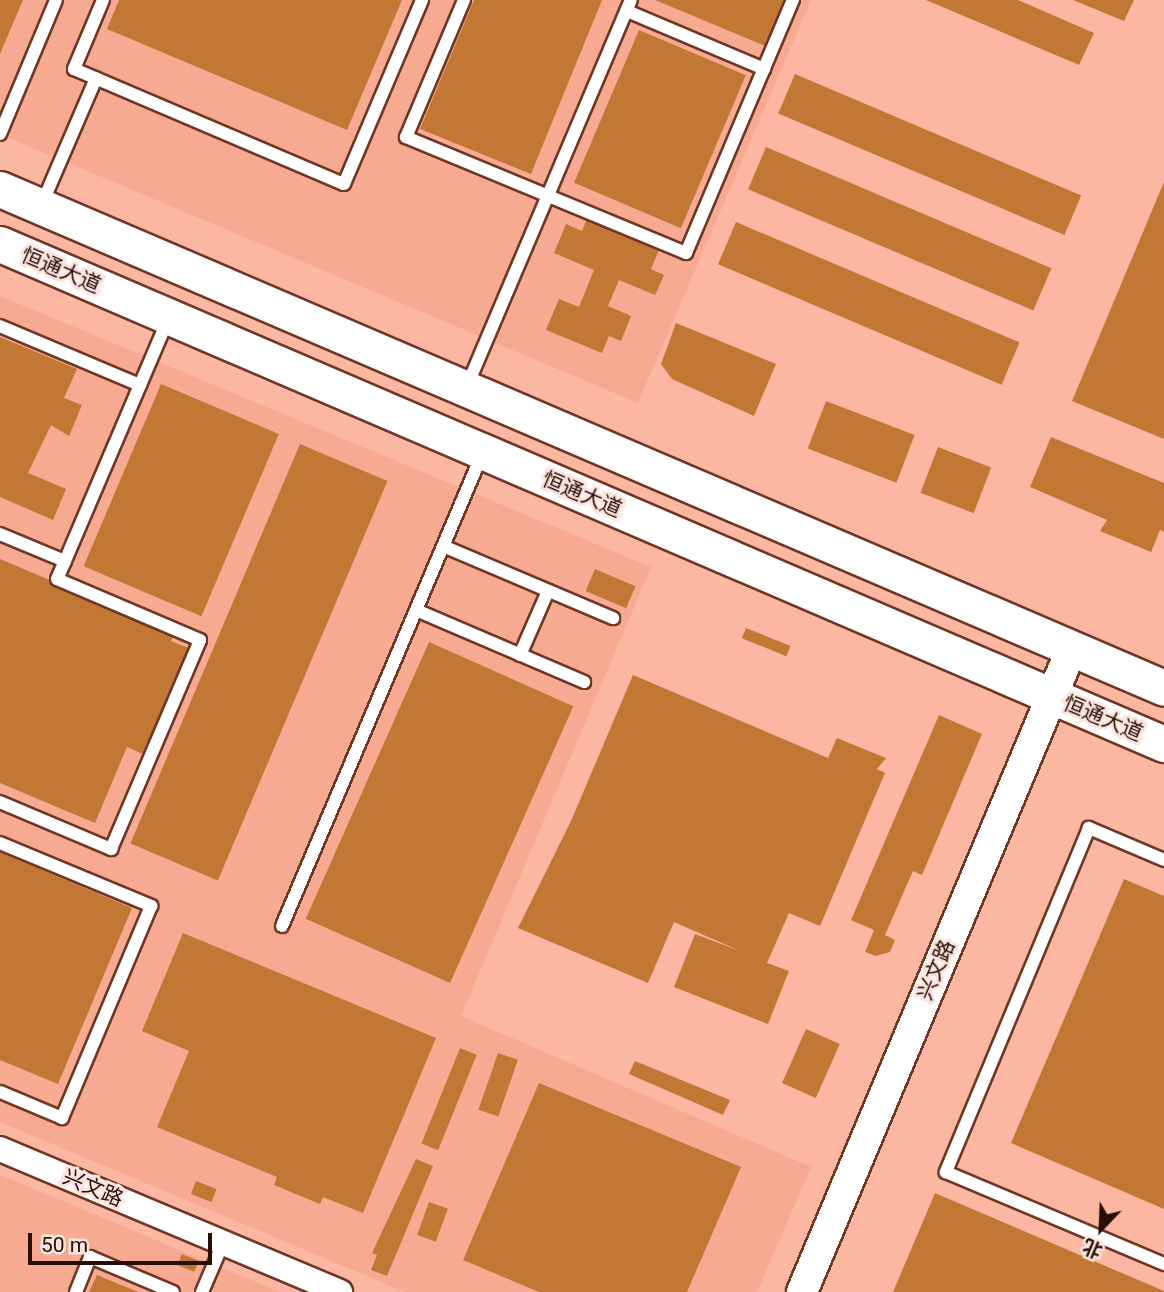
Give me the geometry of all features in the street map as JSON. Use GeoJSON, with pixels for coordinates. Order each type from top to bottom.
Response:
{"type":"FeatureCollection","features":[{"type":"Feature","properties":{"kind":"main road"},"geometry":{"type":"LineString","coordinates":[[0,189],[1164,688]]}},
{"type":"Feature","properties":{"kind":"main road","name":"恒通大道"},"geometry":{"type":"LineString","coordinates":[[0,244],[1164,744]]}},
{"type":"Feature","properties":{"kind":"street","name":"兴文路"},"geometry":{"type":"LineString","coordinates":[[802,1292],[1072,648]]}},
{"type":"Feature","properties":{"kind":"street","name":"兴文路"},"geometry":{"type":"LineString","coordinates":[[0,1149],[340,1292]]}},
{"type":"Feature","properties":{"kind":"lane"},"geometry":{"type":"LineString","coordinates":[[0,134],[56,0]]}},
{"type":"Feature","properties":{"kind":"lane"},"geometry":{"type":"LineString","coordinates":[[103,0],[74,69],[344,184],[422,0]]}},
{"type":"Feature","properties":{"kind":"lane"},"geometry":{"type":"LineString","coordinates":[[464,0],[406,137],[686,253],[793,0]]}},
{"type":"Feature","properties":{"kind":"lane"},"geometry":{"type":"LineString","coordinates":[[466,390],[629,5],[764,69]]}},
{"type":"Feature","properties":{"kind":"lane"},"geometry":{"type":"LineString","coordinates":[[41,207],[96,78]]}},
{"type":"Feature","properties":{"kind":"lane"},"geometry":{"type":"LineString","coordinates":[[0,802],[110,849],[200,640],[57,579],[169,317]]}},
{"type":"Feature","properties":{"kind":"lane"},"geometry":{"type":"LineString","coordinates":[[0,326],[140,385]]}},
{"type":"Feature","properties":{"kind":"lane"},"geometry":{"type":"LineString","coordinates":[[282,926],[483,451]]}},
{"type":"Feature","properties":{"kind":"lane"},"geometry":{"type":"LineString","coordinates":[[0,534],[65,561]]}},
{"type":"Feature","properties":{"kind":"lane"},"geometry":{"type":"LineString","coordinates":[[443,546],[612,618]]}},
{"type":"Feature","properties":{"kind":"lane"},"geometry":{"type":"LineString","coordinates":[[520,655],[548,591]]}},
{"type":"Feature","properties":{"kind":"lane"},"geometry":{"type":"LineString","coordinates":[[416,610],[584,681]]}},
{"type":"Feature","properties":{"kind":"lane"},"geometry":{"type":"LineString","coordinates":[[1164,860],[1089,828],[946,1172],[1164,1264]]}},
{"type":"Feature","properties":{"kind":"lane"},"geometry":{"type":"LineString","coordinates":[[0,843],[151,906],[62,1118],[0,1092]]}},
{"type":"Feature","properties":{"kind":"lane"},"geometry":{"type":"LineString","coordinates":[[202,1292],[223,1243]]}},
{"type":"Feature","properties":{"kind":"lane"},"geometry":{"type":"LineString","coordinates":[[76,1292],[90,1257],[173,1292]]}},
{"type":"Feature","properties":{"kind":"shaded area"},"geometry":{"type":"Polygon","coordinates":[[[0,0],[811,0],[638,403],[0,134],[0,0]]]}},
{"type":"Feature","properties":{"kind":"shaded area"},"geometry":{"type":"Polygon","coordinates":[[[0,296],[651,567],[461,1016],[811,1167],[757,1292],[405,1292],[0,1122],[0,296]]]}},
{"type":"Feature","properties":{"kind":"shaded area"},"geometry":{"type":"Polygon","coordinates":[[[0,1175],[70,1204],[280,1292],[0,1292],[0,1175]]]}},
{"type":"Feature","properties":{"kind":"building"},"geometry":{"type":"Polygon","coordinates":[[[0,0],[23,0],[0,54],[0,0]]]}},
{"type":"Feature","properties":{"kind":"building"},"geometry":{"type":"Polygon","coordinates":[[[119,0],[402,0],[347,130],[107,29],[119,0]]]}},
{"type":"Feature","properties":{"kind":"building"},"geometry":{"type":"Polygon","coordinates":[[[474,0],[602,0],[531,174],[420,129],[474,0]]]}},
{"type":"Feature","properties":{"kind":"building"},"geometry":{"type":"Polygon","coordinates":[[[655,0],[784,0],[765,46],[655,0]]]}},
{"type":"Feature","properties":{"kind":"building"},"geometry":{"type":"Polygon","coordinates":[[[926,0],[1018,0],[1094,33],[1079,65],[926,0]]]}},
{"type":"Feature","properties":{"kind":"building"},"geometry":{"type":"Polygon","coordinates":[[[1073,0],[1134,0],[1124,21],[1073,0]]]}},
{"type":"Feature","properties":{"kind":"building"},"geometry":{"type":"Polygon","coordinates":[[[639,30],[746,75],[681,228],[574,183],[639,30]]]}},
{"type":"Feature","properties":{"kind":"building"},"geometry":{"type":"Polygon","coordinates":[[[795,74],[1081,196],[1064,235],[778,114],[795,74]]]}},
{"type":"Feature","properties":{"kind":"building"},"geometry":{"type":"Polygon","coordinates":[[[766,147],[1051,268],[1033,310],[748,189],[766,147]]]}},
{"type":"Feature","properties":{"kind":"building"},"geometry":{"type":"Polygon","coordinates":[[[1164,182],[1164,439],[1072,401],[1164,182]]]}},
{"type":"Feature","properties":{"kind":"building"},"geometry":{"type":"Polygon","coordinates":[[[587,219],[659,250],[651,269],[664,275],[655,295],[619,280],[608,306],[631,316],[621,341],[609,336],[602,353],[546,330],[559,299],[579,307],[594,270],[554,253],[566,224],[582,231],[587,219]]]}},
{"type":"Feature","properties":{"kind":"building"},"geometry":{"type":"Polygon","coordinates":[[[736,222],[1020,342],[1002,385],[718,264],[736,222]]]}},
{"type":"Feature","properties":{"kind":"building"},"geometry":{"type":"Polygon","coordinates":[[[676,323],[776,364],[754,416],[672,379],[661,364],[676,323]]]}},
{"type":"Feature","properties":{"kind":"building"},"geometry":{"type":"Polygon","coordinates":[[[0,337],[77,369],[64,398],[82,405],[69,436],[51,425],[28,473],[66,489],[53,520],[0,497],[0,337]]]}},
{"type":"Feature","properties":{"kind":"building"},"geometry":{"type":"Polygon","coordinates":[[[161,384],[279,434],[201,616],[84,566],[161,384]]]}},
{"type":"Feature","properties":{"kind":"building"},"geometry":{"type":"Polygon","coordinates":[[[826,401],[915,435],[896,483],[808,449],[826,401]]]}},
{"type":"Feature","properties":{"kind":"building"},"geometry":{"type":"Polygon","coordinates":[[[1051,437],[1164,483],[1164,532],[1160,530],[1151,552],[1100,531],[1107,520],[1030,487],[1051,437]]]}},
{"type":"Feature","properties":{"kind":"building"},"geometry":{"type":"Polygon","coordinates":[[[300,444],[387,481],[218,881],[130,843],[300,444]]]}},
{"type":"Feature","properties":{"kind":"building"},"geometry":{"type":"Polygon","coordinates":[[[938,447],[991,467],[974,513],[920,493],[938,447]]]}},
{"type":"Feature","properties":{"kind":"building"},"geometry":{"type":"Polygon","coordinates":[[[0,559],[175,633],[171,641],[191,649],[145,755],[127,747],[95,823],[0,783],[0,559]]]}},
{"type":"Feature","properties":{"kind":"building"},"geometry":{"type":"Polygon","coordinates":[[[595,569],[636,586],[626,608],[586,591],[595,569]]]}},
{"type":"Feature","properties":{"kind":"building"},"geometry":{"type":"Polygon","coordinates":[[[746,628],[791,646],[786,656],[742,638],[746,628]]]}},
{"type":"Feature","properties":{"kind":"building"},"geometry":{"type":"Polygon","coordinates":[[[429,642],[573,706],[450,983],[306,919],[429,642]]]}},
{"type":"Feature","properties":{"kind":"building"},"geometry":{"type":"Polygon","coordinates":[[[633,675],[828,758],[837,738],[886,758],[877,769],[885,773],[820,926],[789,913],[767,963],[789,971],[768,1024],[674,987],[695,934],[740,951],[674,922],[648,983],[518,928],[571,821],[633,675]]]}},
{"type":"Feature","properties":{"kind":"building"},"geometry":{"type":"Polygon","coordinates":[[[939,715],[982,734],[922,875],[913,871],[885,935],[895,940],[890,952],[876,956],[865,952],[874,930],[851,920],[939,715]]]}},
{"type":"Feature","properties":{"kind":"building"},"geometry":{"type":"Polygon","coordinates":[[[0,852],[132,908],[58,1084],[0,1060],[0,852]]]}},
{"type":"Feature","properties":{"kind":"building"},"geometry":{"type":"Polygon","coordinates":[[[1124,879],[1164,896],[1164,1209],[1011,1143],[1124,879]]]}},
{"type":"Feature","properties":{"kind":"building"},"geometry":{"type":"Polygon","coordinates":[[[183,933],[436,1038],[363,1213],[323,1197],[320,1204],[274,1185],[277,1177],[157,1127],[189,1051],[142,1031],[183,933]]]}},
{"type":"Feature","properties":{"kind":"building"},"geometry":{"type":"Polygon","coordinates":[[[806,1029],[840,1044],[816,1098],[782,1083],[806,1029]]]}},
{"type":"Feature","properties":{"kind":"building"},"geometry":{"type":"Polygon","coordinates":[[[460,1048],[477,1055],[438,1150],[421,1143],[460,1048]]]}},
{"type":"Feature","properties":{"kind":"building"},"geometry":{"type":"Polygon","coordinates":[[[498,1053],[518,1060],[498,1117],[478,1110],[498,1053]]]}},
{"type":"Feature","properties":{"kind":"building"},"geometry":{"type":"Polygon","coordinates":[[[635,1061],[730,1100],[723,1115],[629,1074],[635,1061]]]}},
{"type":"Feature","properties":{"kind":"building"},"geometry":{"type":"Polygon","coordinates":[[[539,1083],[741,1167],[687,1292],[539,1292],[463,1260],[539,1083]]]}},
{"type":"Feature","properties":{"kind":"building"},"geometry":{"type":"Polygon","coordinates":[[[416,1159],[433,1166],[387,1276],[371,1270],[377,1255],[372,1253],[416,1159]]]}},
{"type":"Feature","properties":{"kind":"building"},"geometry":{"type":"Polygon","coordinates":[[[196,1181],[217,1189],[212,1202],[191,1194],[196,1181]]]}},
{"type":"Feature","properties":{"kind":"building"},"geometry":{"type":"Polygon","coordinates":[[[935,1193],[1164,1291],[1164,1292],[893,1292],[935,1193]]]}},
{"type":"Feature","properties":{"kind":"building"},"geometry":{"type":"Polygon","coordinates":[[[429,1202],[448,1209],[436,1242],[417,1235],[429,1202]]]}},
{"type":"Feature","properties":{"kind":"building"},"geometry":{"type":"Polygon","coordinates":[[[182,1254],[199,1261],[194,1272],[178,1265],[182,1254]]]}},
{"type":"Feature","properties":{"kind":"building"},"geometry":{"type":"Polygon","coordinates":[[[97,1275],[138,1292],[89,1292],[97,1275]]]}}]}
